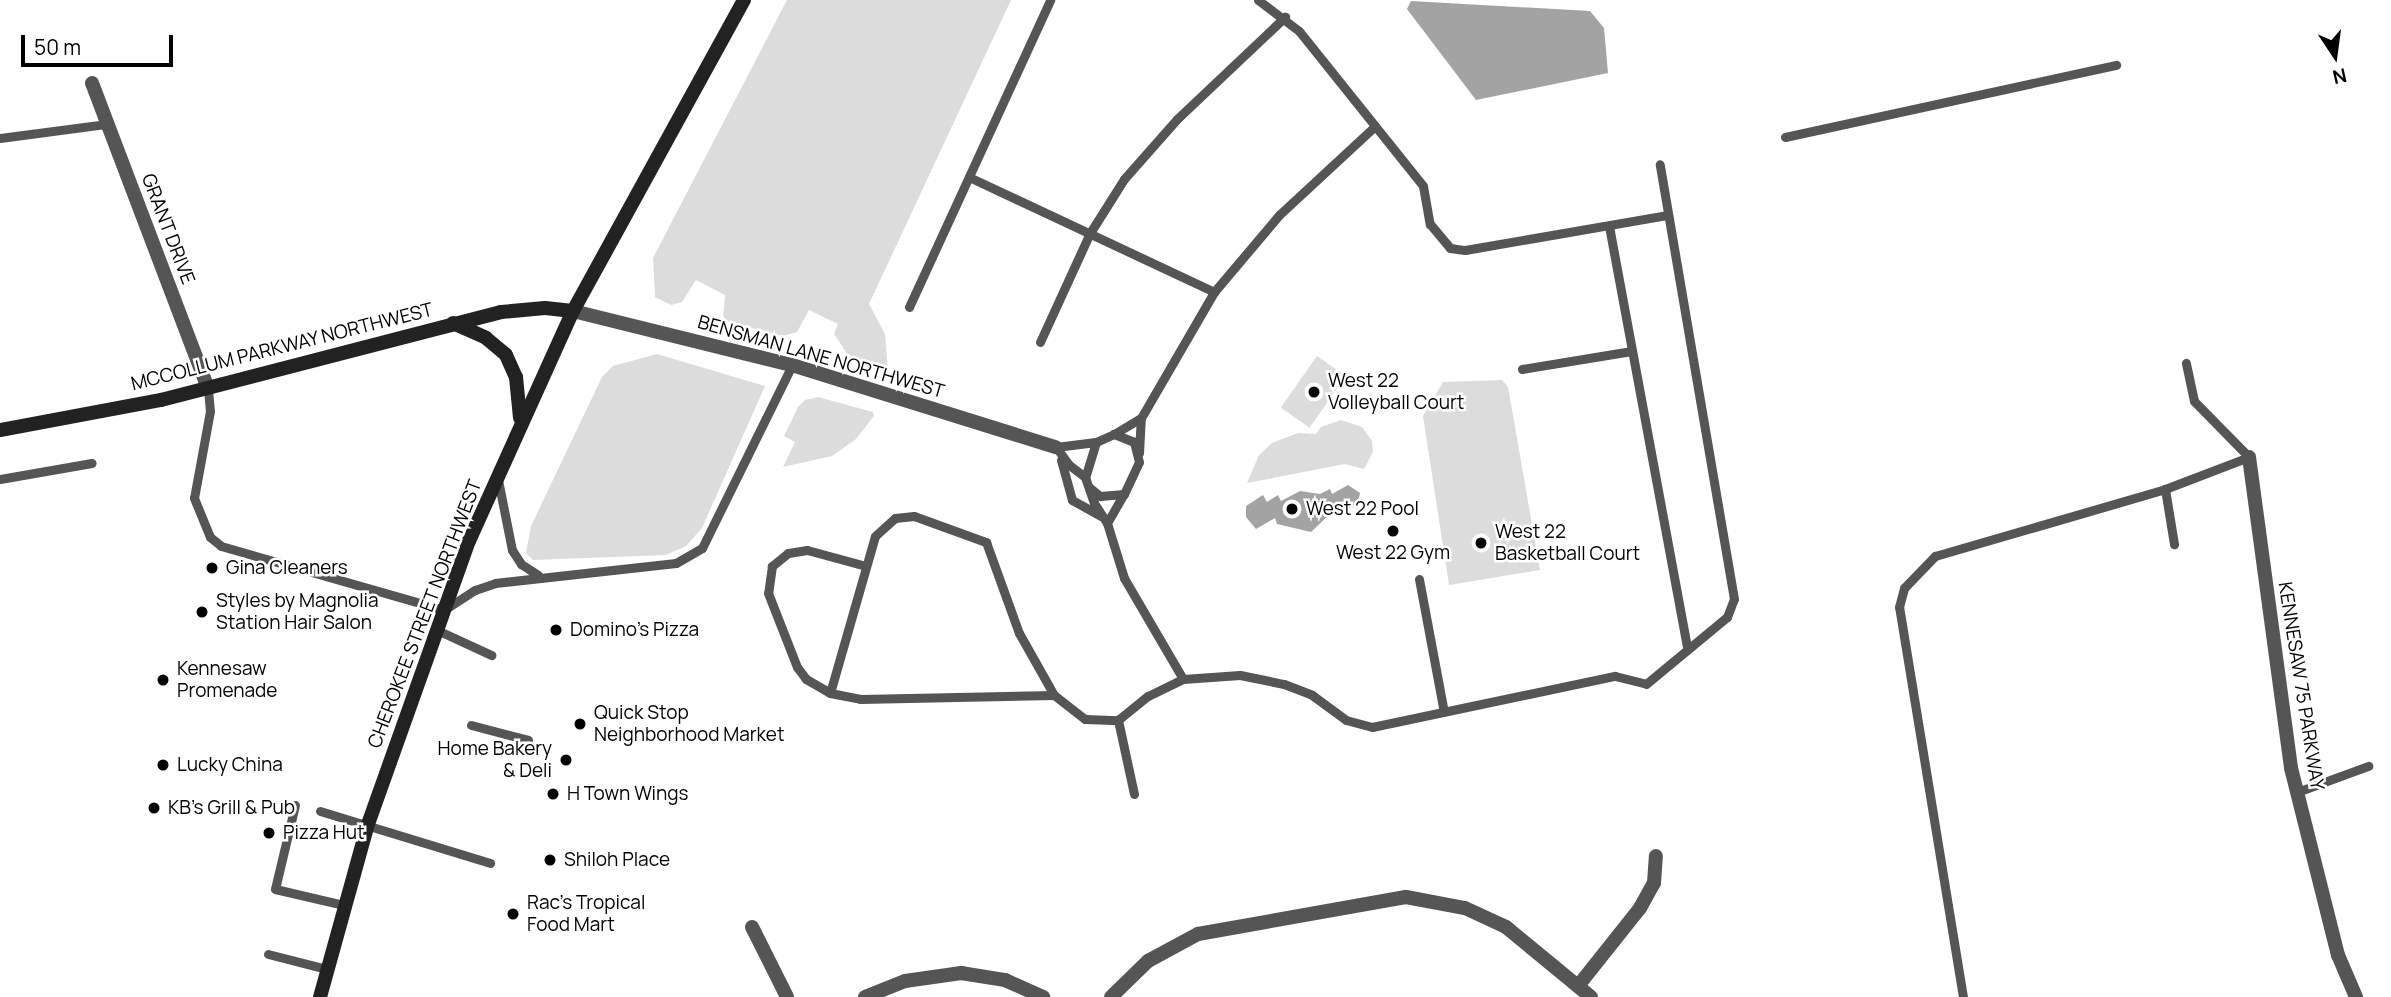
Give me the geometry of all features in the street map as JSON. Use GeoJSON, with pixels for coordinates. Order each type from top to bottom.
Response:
{"type":"FeatureCollection","features":[{"type":"Feature","properties":{"kind":"main road","name":"CHEROKEE STREET NORTHWEST"},"geometry":{"type":"LineString","coordinates":[[320,997],[367,827],[444,610],[520,421],[573,311],[744,0]]}},
{"type":"Feature","properties":{"kind":"main road","name":"MCCOLLUM PARKWAY NORTHWEST"},"geometry":{"type":"LineString","coordinates":[[0,430],[208,389],[453,323],[522,309],[573,311]]}},
{"type":"Feature","properties":{"kind":"main road"},"geometry":{"type":"LineString","coordinates":[[453,323],[486,338],[506,355],[516,377],[520,421]]}},
{"type":"Feature","properties":{"kind":"street","name":"GRANT DRIVE"},"geometry":{"type":"LineString","coordinates":[[92,83],[208,389]]}},
{"type":"Feature","properties":{"kind":"street","name":"BENSMAN LANE NORTHWEST"},"geometry":{"type":"LineString","coordinates":[[573,311],[792,365],[1058,451]]}},
{"type":"Feature","properties":{"kind":"street","name":"KENNESAW 75 PARKWAY"},"geometry":{"type":"LineString","coordinates":[[2249,457],[2297,792],[2338,955],[2356,997]]}},
{"type":"Feature","properties":{"kind":"street"},"geometry":{"type":"LineString","coordinates":[[1578,986],[1640,908],[1654,883],[1656,856]]}},
{"type":"Feature","properties":{"kind":"street"},"geometry":{"type":"LineString","coordinates":[[1111,997],[1148,961],[1198,934],[1406,897],[1465,908],[1506,927],[1591,997]]}},
{"type":"Feature","properties":{"kind":"street"},"geometry":{"type":"LineString","coordinates":[[752,927],[787,997]]}},
{"type":"Feature","properties":{"kind":"street"},"geometry":{"type":"LineString","coordinates":[[865,997],[905,981],[961,973],[1005,980],[1043,997]]}},
{"type":"Feature","properties":{"kind":"lane"},"geometry":{"type":"LineString","coordinates":[[909,307],[1050,0]]}},
{"type":"Feature","properties":{"kind":"lane"},"geometry":{"type":"LineString","coordinates":[[1258,0],[1285,17],[1423,186],[1430,224],[1450,248],[1465,250],[1668,215]]}},
{"type":"Feature","properties":{"kind":"lane"},"geometry":{"type":"LineString","coordinates":[[1040,342],[1090,233],[1124,179],[1177,119],[1285,17]]}},
{"type":"Feature","properties":{"kind":"lane"},"geometry":{"type":"LineString","coordinates":[[1785,137],[2116,65]]}},
{"type":"Feature","properties":{"kind":"lane"},"geometry":{"type":"LineString","coordinates":[[0,138],[107,124]]}},
{"type":"Feature","properties":{"kind":"lane"},"geometry":{"type":"LineString","coordinates":[[1104,519],[1124,494],[1139,453],[1141,418],[1214,292],[1279,215],[1375,127]]}},
{"type":"Feature","properties":{"kind":"lane"},"geometry":{"type":"LineString","coordinates":[[830,693],[875,536],[895,518],[914,516],[979,536],[993,551],[1009,610],[1054,695],[1085,719],[1118,720],[1148,696],[1183,679],[1240,675],[1284,684],[1312,695],[1358,725],[1444,712],[1615,676],[1646,684],[1727,617],[1734,599],[1660,164]]}},
{"type":"Feature","properties":{"kind":"lane"},"geometry":{"type":"LineString","coordinates":[[969,177],[1214,292]]}},
{"type":"Feature","properties":{"kind":"lane"},"geometry":{"type":"LineString","coordinates":[[1609,226],[1687,648]]}},
{"type":"Feature","properties":{"kind":"lane"},"geometry":{"type":"LineString","coordinates":[[1522,369],[1632,351]]}},
{"type":"Feature","properties":{"kind":"lane"},"geometry":{"type":"LineString","coordinates":[[1963,997],[1899,607],[1904,589],[1935,556],[2165,489],[2249,457],[2194,401],[2186,363]]}},
{"type":"Feature","properties":{"kind":"lane"},"geometry":{"type":"LineString","coordinates":[[208,389],[210,411],[194,498],[210,537],[221,545],[444,610],[475,590],[539,575],[676,563],[702,548],[792,365]]}},
{"type":"Feature","properties":{"kind":"lane"},"geometry":{"type":"LineString","coordinates":[[1058,451],[1096,442],[1141,418]]}},
{"type":"Feature","properties":{"kind":"lane"},"geometry":{"type":"LineString","coordinates":[[1114,434],[1134,442],[1139,453]]}},
{"type":"Feature","properties":{"kind":"lane"},"geometry":{"type":"LineString","coordinates":[[1085,477],[1096,442]]}},
{"type":"Feature","properties":{"kind":"lane"},"geometry":{"type":"LineString","coordinates":[[1058,451],[1085,477],[1104,519],[1124,578],[1183,679]]}},
{"type":"Feature","properties":{"kind":"lane"},"geometry":{"type":"LineString","coordinates":[[1058,451],[1072,500],[1104,519]]}},
{"type":"Feature","properties":{"kind":"lane"},"geometry":{"type":"LineString","coordinates":[[0,479],[92,463]]}},
{"type":"Feature","properties":{"kind":"lane"},"geometry":{"type":"LineString","coordinates":[[498,475],[512,550],[526,569],[539,575]]}},
{"type":"Feature","properties":{"kind":"lane"},"geometry":{"type":"LineString","coordinates":[[1090,488],[1100,496],[1124,494]]}},
{"type":"Feature","properties":{"kind":"lane"},"geometry":{"type":"LineString","coordinates":[[2165,489],[2174,544]]}},
{"type":"Feature","properties":{"kind":"lane"},"geometry":{"type":"LineString","coordinates":[[866,566],[797,551],[778,558],[768,579],[773,610],[797,667],[806,679],[830,693],[893,701],[1054,695]]}},
{"type":"Feature","properties":{"kind":"lane"},"geometry":{"type":"LineString","coordinates":[[1419,579],[1444,712]]}},
{"type":"Feature","properties":{"kind":"lane"},"geometry":{"type":"LineString","coordinates":[[437,630],[491,655]]}},
{"type":"Feature","properties":{"kind":"lane"},"geometry":{"type":"LineString","coordinates":[[1118,720],[1134,794]]}},
{"type":"Feature","properties":{"kind":"lane"},"geometry":{"type":"LineString","coordinates":[[471,726],[528,740]]}},
{"type":"Feature","properties":{"kind":"lane"},"geometry":{"type":"LineString","coordinates":[[2297,792],[2368,766]]}},
{"type":"Feature","properties":{"kind":"lane"},"geometry":{"type":"LineString","coordinates":[[295,804],[275,888],[344,905]]}},
{"type":"Feature","properties":{"kind":"lane"},"geometry":{"type":"LineString","coordinates":[[320,811],[490,863]]}},
{"type":"Feature","properties":{"kind":"lane"},"geometry":{"type":"LineString","coordinates":[[268,954],[327,968]]}},
{"type":"Feature","properties":{"kind":"shaded area"},"geometry":{"type":"Polygon","coordinates":[[[787,0],[1011,0],[869,304],[885,334],[888,371],[850,358],[834,334],[838,324],[809,310],[797,332],[783,336],[723,318],[725,295],[696,280],[682,302],[671,305],[655,297],[653,258],[787,0]]]}},
{"type":"Feature","properties":{"kind":"shaded area"},"geometry":{"type":"Polygon","coordinates":[[[1411,1],[1590,11],[1604,28],[1608,73],[1476,100],[1407,9],[1411,1]]]}},
{"type":"Feature","properties":{"kind":"shaded area"},"geometry":{"type":"Polygon","coordinates":[[[657,354],[765,386],[702,528],[686,546],[666,555],[533,560],[526,553],[531,526],[602,377],[613,366],[657,354]]]}},
{"type":"Feature","properties":{"kind":"shaded area","name":"West 22 Volleyball Court"},"geometry":{"type":"Polygon","coordinates":[[[1317,356],[1346,376],[1310,428],[1281,408],[1317,356]]]}},
{"type":"Feature","properties":{"kind":"shaded area"},"geometry":{"type":"Polygon","coordinates":[[[1502,380],[1508,387],[1540,570],[1449,585],[1423,416],[1443,382],[1502,380]]]}},
{"type":"Feature","properties":{"kind":"shaded area"},"geometry":{"type":"Polygon","coordinates":[[[818,397],[873,412],[874,416],[856,439],[832,456],[783,467],[795,442],[784,436],[798,407],[805,400],[818,397]]]}},
{"type":"Feature","properties":{"kind":"shaded area"},"geometry":{"type":"Polygon","coordinates":[[[1341,420],[1362,427],[1372,441],[1373,452],[1364,469],[1345,464],[1247,483],[1259,455],[1272,443],[1298,433],[1316,434],[1321,427],[1341,420]]]}},
{"type":"Feature","properties":{"kind":"shaded area","name":"West 22 Pool"},"geometry":{"type":"Polygon","coordinates":[[[1348,485],[1360,493],[1357,507],[1334,510],[1311,532],[1277,524],[1275,518],[1256,529],[1246,517],[1246,506],[1263,495],[1267,502],[1278,495],[1281,501],[1300,491],[1320,494],[1330,489],[1332,494],[1348,485]]]}},
{"type":"Feature","properties":{"kind":"place","name":"West 22 Volleyball Court"},"geometry":{"type":"Point","coordinates":[1314,392]}},
{"type":"Feature","properties":{"kind":"place","name":"West 22 Pool"},"geometry":{"type":"Point","coordinates":[1292,509]}},
{"type":"Feature","properties":{"kind":"place","name":"West 22 Gym"},"geometry":{"type":"Point","coordinates":[1393,531]}},
{"type":"Feature","properties":{"kind":"place","name":"West 22 Basketball Court"},"geometry":{"type":"Point","coordinates":[1481,543]}},
{"type":"Feature","properties":{"kind":"place","name":"Gina Cleaners"},"geometry":{"type":"Point","coordinates":[212,568]}},
{"type":"Feature","properties":{"kind":"place","name":"Styles by Magnolia Station Hair Salon"},"geometry":{"type":"Point","coordinates":[202,612]}},
{"type":"Feature","properties":{"kind":"place","name":"Domino's Pizza"},"geometry":{"type":"Point","coordinates":[556,630]}},
{"type":"Feature","properties":{"kind":"place","name":"Kennesaw Promenade"},"geometry":{"type":"Point","coordinates":[163,680]}},
{"type":"Feature","properties":{"kind":"place","name":"Quick Stop Neighborhood Market"},"geometry":{"type":"Point","coordinates":[580,724]}},
{"type":"Feature","properties":{"kind":"place","name":"Home Bakery & Deli"},"geometry":{"type":"Point","coordinates":[566,760]}},
{"type":"Feature","properties":{"kind":"place","name":"Lucky China"},"geometry":{"type":"Point","coordinates":[163,765]}},
{"type":"Feature","properties":{"kind":"place","name":"H Town Wings"},"geometry":{"type":"Point","coordinates":[553,794]}},
{"type":"Feature","properties":{"kind":"place","name":"KB's Grill & Pub"},"geometry":{"type":"Point","coordinates":[154,808]}},
{"type":"Feature","properties":{"kind":"place","name":"Pizza Hut"},"geometry":{"type":"Point","coordinates":[269,833]}},
{"type":"Feature","properties":{"kind":"place","name":"Shiloh Place"},"geometry":{"type":"Point","coordinates":[550,860]}},
{"type":"Feature","properties":{"kind":"place","name":"Rac's Tropical Food Mart"},"geometry":{"type":"Point","coordinates":[513,914]}}]}
